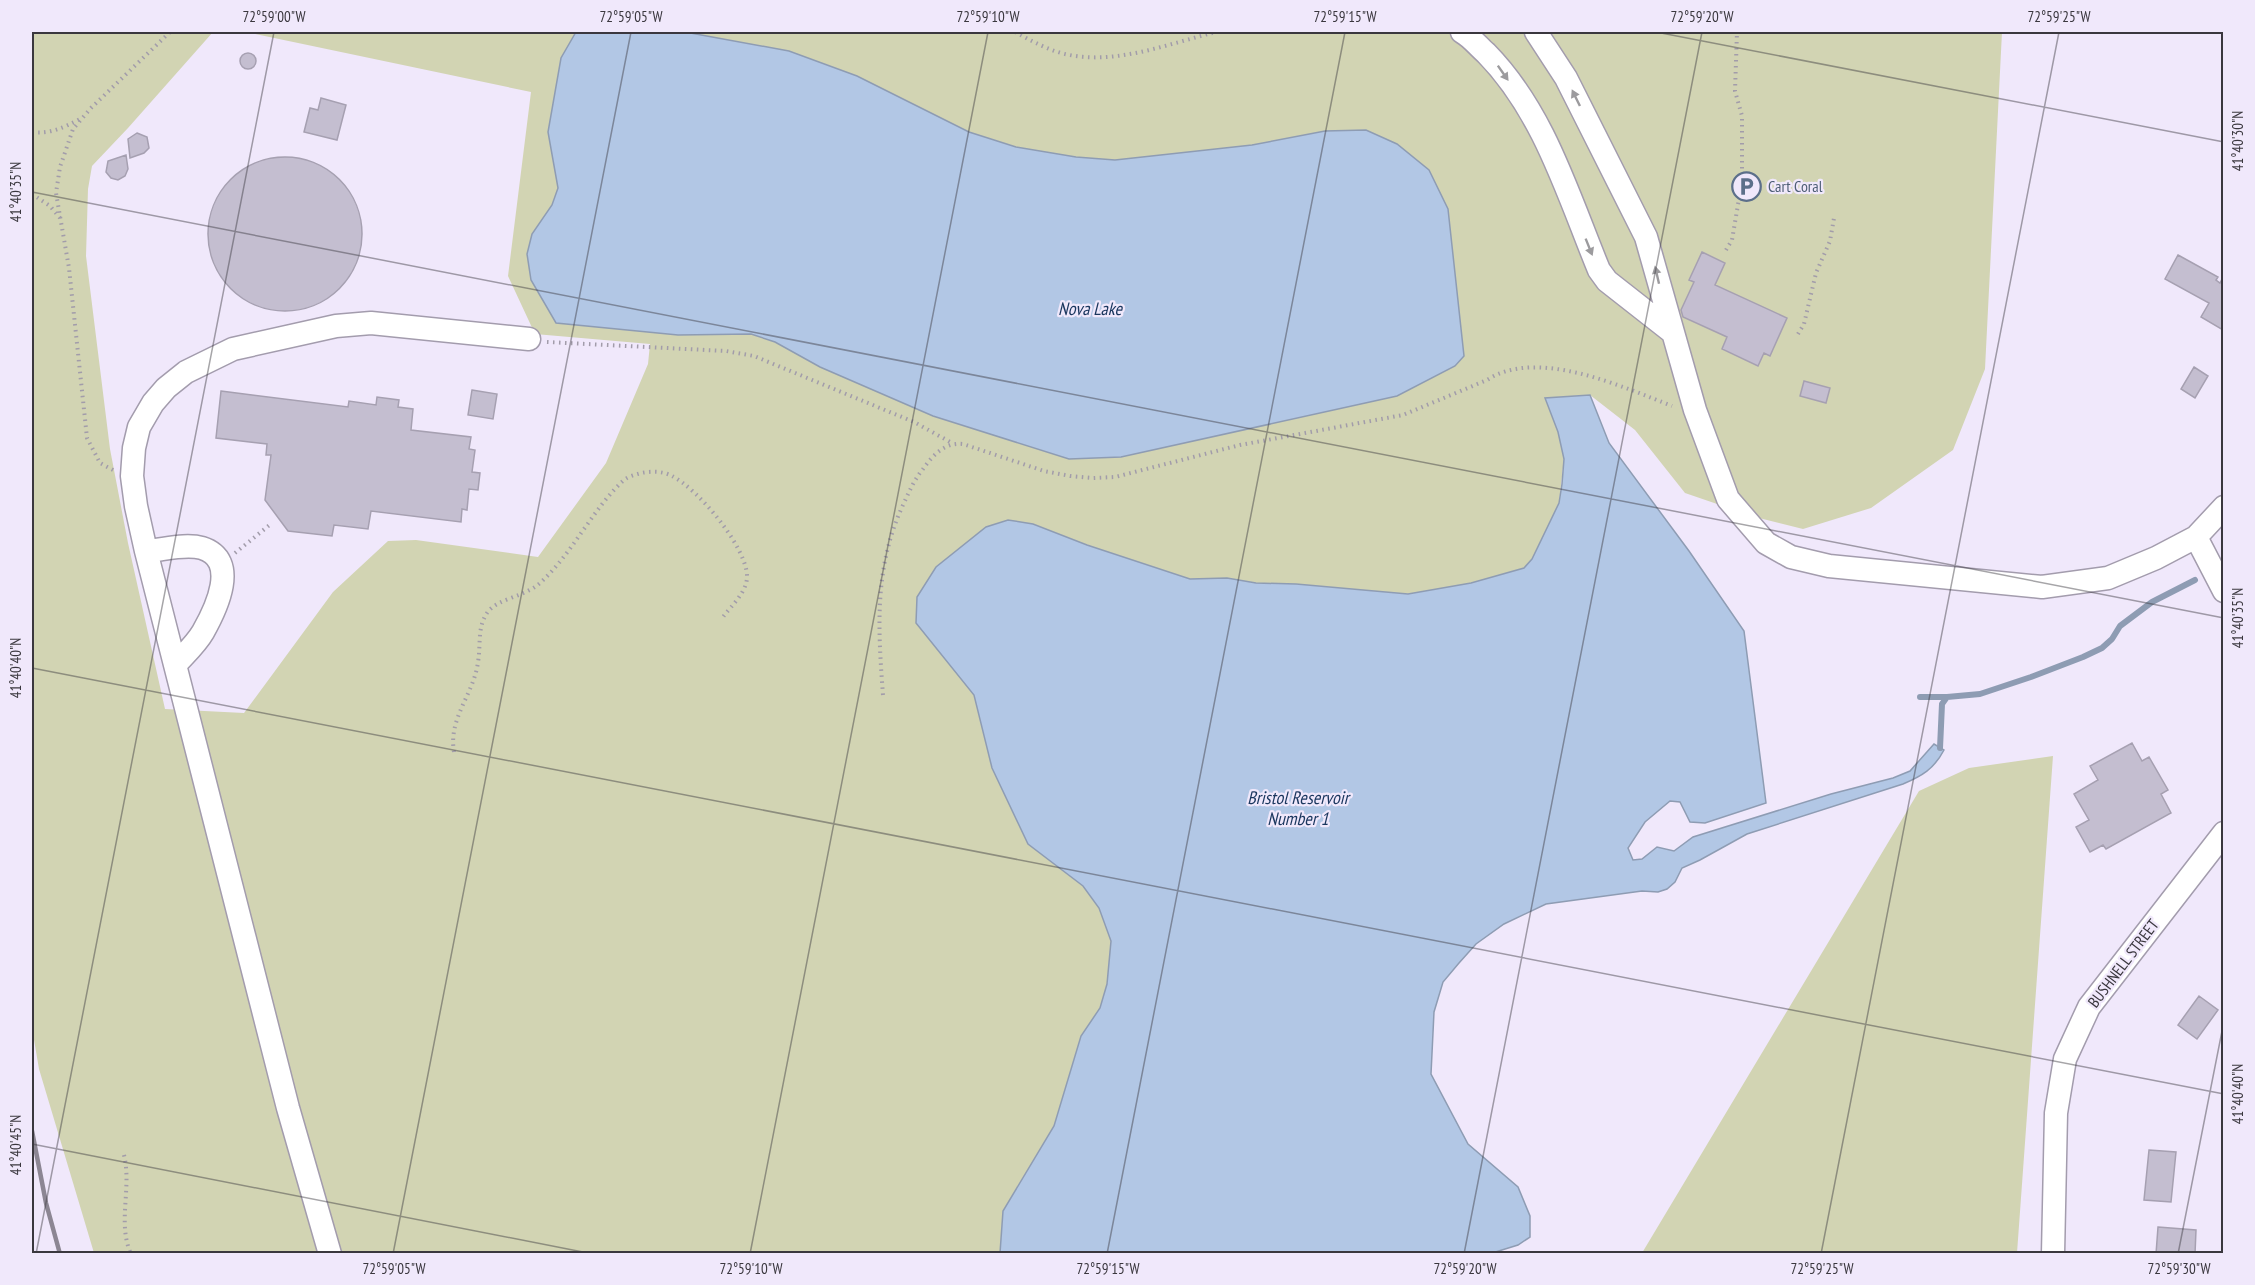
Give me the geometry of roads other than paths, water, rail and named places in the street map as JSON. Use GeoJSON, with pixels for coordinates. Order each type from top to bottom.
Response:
{"type":"FeatureCollection","features":[{"type":"Feature","properties":{"kind":"street"},"geometry":{"type":"LineString","coordinates":[[1462,32],[1496,64],[1533,116],[1555,159],[1599,270],[1607,280],[1672,332]]}},
{"type":"Feature","properties":{"kind":"street"},"geometry":{"type":"LineString","coordinates":[[1536,32],[1566,78],[1646,237],[1695,410],[1728,499],[1766,543],[1791,557],[1829,566],[2042,586],[2108,578],[2156,558],[2196,537],[2223,507]]}},
{"type":"Feature","properties":{"kind":"street"},"geometry":{"type":"LineString","coordinates":[[330,1254],[288,1108],[146,551],[132,476],[134,448],[139,427],[153,403],[166,388],[186,372],[233,349],[336,326],[371,323],[528,339]]}},
{"type":"Feature","properties":{"kind":"street"},"geometry":{"type":"LineString","coordinates":[[2196,537],[2223,591]]}},
{"type":"Feature","properties":{"kind":"street"},"geometry":{"type":"LineString","coordinates":[[146,551],[193,547],[212,553],[220,565],[223,580],[203,633],[176,664]]}},
{"type":"Feature","properties":{"kind":"street","name":"BUSHNELL STREET"},"geometry":{"type":"LineString","coordinates":[[2053,1254],[2056,1113],[2065,1059],[2089,1007],[2223,833]]}},
{"type":"Feature","properties":{"kind":"water","name":"Nova Lake"},"geometry":{"type":"Polygon","coordinates":[[[576,32],[685,32],[789,51],[857,76],[969,132],[1016,147],[1076,157],[1115,160],[1252,145],[1325,131],[1366,130],[1397,144],[1429,170],[1448,209],[1464,356],[1455,366],[1397,396],[1121,457],[1069,459],[933,416],[820,367],[775,342],[751,334],[678,335],[556,323],[531,280],[527,254],[532,234],[552,205],[558,188],[548,132],[561,58],[576,32]]]}},
{"type":"Feature","properties":{"kind":"water","name":"Bristol Reservoir Number 1"},"geometry":{"type":"Polygon","coordinates":[[[1590,395],[1609,443],[1689,551],[1744,631],[1766,803],[1705,823],[1690,822],[1680,802],[1670,801],[1645,822],[1628,848],[1633,860],[1642,859],[1657,847],[1674,851],[1693,837],[1831,794],[1893,778],[1910,771],[1934,744],[1944,750],[1940,757],[1927,771],[1903,784],[1747,834],[1682,868],[1675,882],[1667,889],[1658,892],[1642,891],[1546,904],[1504,924],[1476,944],[1459,963],[1443,982],[1434,1012],[1431,1074],[1468,1144],[1518,1187],[1530,1216],[1530,1237],[1518,1245],[1489,1254],[1000,1253],[1003,1211],[1054,1126],[1081,1036],[1100,1008],[1107,984],[1111,941],[1099,908],[1083,886],[1028,844],[992,768],[974,695],[916,623],[917,597],[936,567],[986,527],[1008,520],[1033,524],[1087,545],[1190,579],[1227,578],[1256,583],[1296,584],[1408,594],[1471,583],[1524,568],[1532,559],[1559,503],[1562,484],[1564,459],[1558,432],[1545,398],[1590,395]]]}},
{"type":"Feature","properties":{"kind":"waterway"},"geometry":{"type":"LineString","coordinates":[[1940,748],[1942,704],[1947,697],[1980,694],[2083,657],[2102,648],[2112,639],[2120,626],[2152,602],[2195,580]]}},
{"type":"Feature","properties":{"kind":"waterway"},"geometry":{"type":"LineString","coordinates":[[1920,697],[1947,697]]}},
{"type":"Feature","properties":{"kind":"railway"},"geometry":{"type":"LineString","coordinates":[[32,1131],[46,1203],[60,1254]]}},
{"type":"Feature","properties":{"kind":"place","name":"Cart Coral"},"geometry":{"type":"Point","coordinates":[1747,186]}}]}
